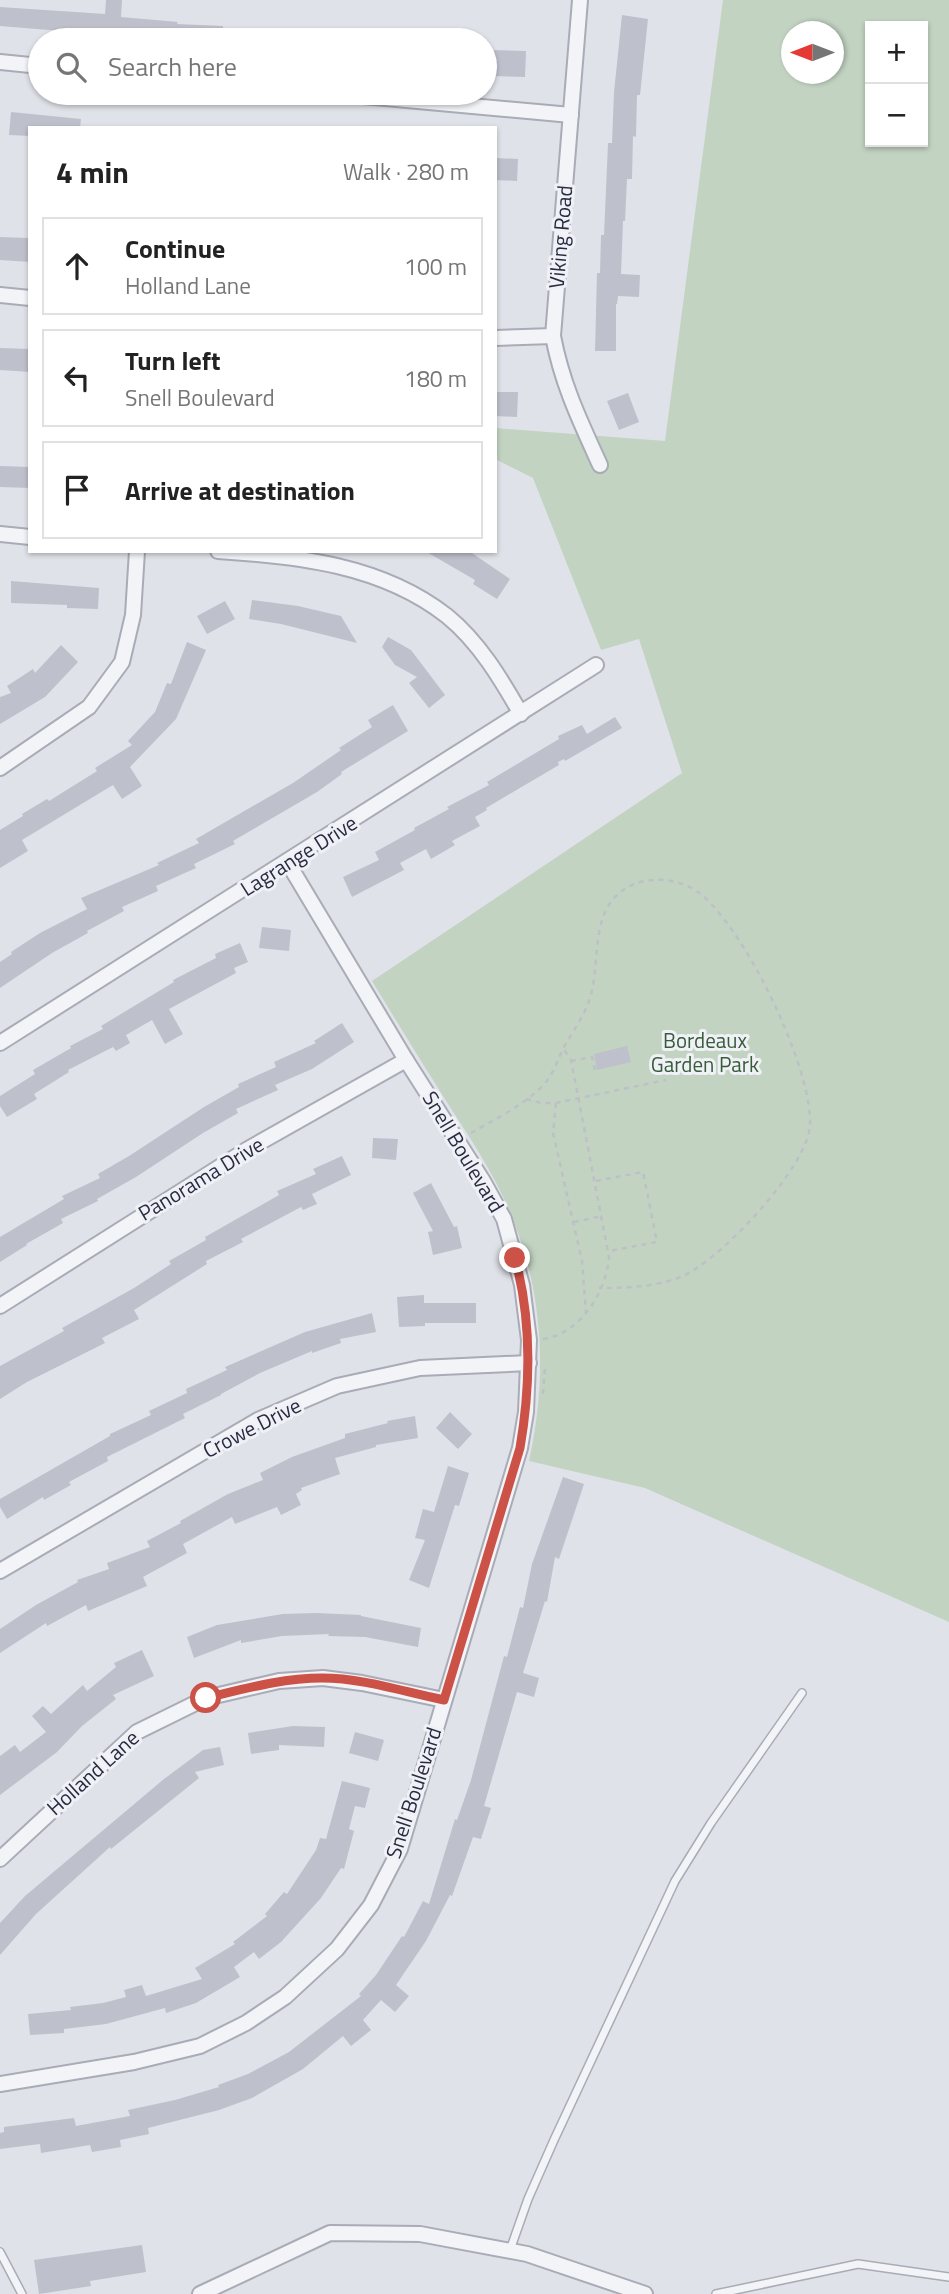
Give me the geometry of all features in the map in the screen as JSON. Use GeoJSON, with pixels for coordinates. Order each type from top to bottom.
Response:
{"type":"FeatureCollection","features":[{"type":"Feature","properties":{"kind":"street","name":"Viking Road"},"geometry":{"type":"LineString","coordinates":[[580,0],[552,336],[559,371],[569,399],[600,465]]}},
{"type":"Feature","properties":{"kind":"street"},"geometry":{"type":"LineString","coordinates":[[0,62],[28,65]]}},
{"type":"Feature","properties":{"kind":"street"},"geometry":{"type":"LineString","coordinates":[[461,105],[571,115]]}},
{"type":"Feature","properties":{"kind":"street"},"geometry":{"type":"LineString","coordinates":[[0,295],[28,298]]}},
{"type":"Feature","properties":{"kind":"street"},"geometry":{"type":"LineString","coordinates":[[497,338],[552,336]]}},
{"type":"Feature","properties":{"kind":"street"},"geometry":{"type":"LineString","coordinates":[[0,534],[28,537]]}},
{"type":"Feature","properties":{"kind":"street"},"geometry":{"type":"LineString","coordinates":[[0,768],[89,707],[122,662],[133,615],[137,553]]}},
{"type":"Feature","properties":{"kind":"street"},"geometry":{"type":"LineString","coordinates":[[248,553],[278,555],[361,571],[412,593],[465,633],[500,677],[521,714]]}},
{"type":"Feature","properties":{"kind":"street","name":"Lagrange Drive"},"geometry":{"type":"LineString","coordinates":[[0,1043],[288,863],[596,665]]}},
{"type":"Feature","properties":{"kind":"street","name":"Snell Boulevard"},"geometry":{"type":"LineString","coordinates":[[0,2084],[134,2062],[200,2046],[246,2023],[285,1997],[338,1949],[371,1905],[400,1849],[520,1448],[526,1412],[529,1340],[522,1285],[504,1219],[288,863]]}},
{"type":"Feature","properties":{"kind":"street","name":"Panorama Drive"},"geometry":{"type":"LineString","coordinates":[[0,1306],[248,1149],[406,1060]]}},
{"type":"Feature","properties":{"kind":"street","name":"Crowe Drive"},"geometry":{"type":"LineString","coordinates":[[0,1571],[258,1420],[337,1386],[420,1368],[529,1363]]}},
{"type":"Feature","properties":{"kind":"street","name":"Holland Lane"},"geometry":{"type":"LineString","coordinates":[[0,1859],[137,1732],[206,1698],[279,1681],[323,1678],[444,1700]]}},
{"type":"Feature","properties":{"kind":"street"},"geometry":{"type":"LineString","coordinates":[[200,2294],[330,2233],[420,2234],[510,2250],[645,2294]]}},
{"type":"Feature","properties":{"kind":"lane"},"geometry":{"type":"LineString","coordinates":[[510,2250],[527,2199],[674,1881],[802,1693]]}},
{"type":"Feature","properties":{"kind":"lane"},"geometry":{"type":"LineString","coordinates":[[0,2252],[22,2294]]}},
{"type":"Feature","properties":{"kind":"lane"},"geometry":{"type":"LineString","coordinates":[[716,2294],[858,2264],[949,2277]]}},
{"type":"Feature","properties":{"kind":"path"},"geometry":{"type":"LineString","coordinates":[[457,1141],[525,1099],[549,1078],[589,1001],[596,967],[599,927],[612,900],[640,882],[657,880],[684,885],[698,892],[711,904],[731,930],[758,974],[794,1051],[810,1119],[806,1143],[789,1171],[756,1213],[709,1260],[683,1276],[654,1285],[600,1288]]}},
{"type":"Feature","properties":{"kind":"path"},"geometry":{"type":"LineString","coordinates":[[529,1340],[560,1335],[573,1327],[586,1313],[607,1269],[609,1251],[571,1062],[563,1048]]}},
{"type":"Feature","properties":{"kind":"path"},"geometry":{"type":"LineString","coordinates":[[571,1062],[592,1056],[595,1070]]}},
{"type":"Feature","properties":{"kind":"path"},"geometry":{"type":"LineString","coordinates":[[525,1099],[541,1104],[556,1103],[666,1080]]}},
{"type":"Feature","properties":{"kind":"path"},"geometry":{"type":"LineString","coordinates":[[556,1103],[552,1133],[582,1261],[586,1313]]}},
{"type":"Feature","properties":{"kind":"path"},"geometry":{"type":"LineString","coordinates":[[595,1181],[643,1172],[657,1242],[609,1251]]}},
{"type":"Feature","properties":{"kind":"path"},"geometry":{"type":"LineString","coordinates":[[573,1222],[602,1216]]}},
{"type":"Feature","properties":{"kind":"green space","name":"Bordeaux Garden Park"},"geometry":{"type":"Polygon","coordinates":[[[723,0],[949,0],[949,1622],[645,1488],[529,1461],[535,1431],[540,1370],[536,1309],[523,1249],[507,1204],[492,1175],[372,981],[682,773],[639,639],[601,650],[533,478],[497,460],[497,428],[665,441],[723,0]]]}},
{"type":"Feature","properties":{"kind":"building"},"geometry":{"type":"Polygon","coordinates":[[[106,0],[122,0],[121,17],[223,28],[0,26],[0,7],[105,14],[106,0]]]}},
{"type":"Feature","properties":{"kind":"building"},"geometry":{"type":"Polygon","coordinates":[[[622,15],[648,19],[640,95],[637,95],[632,179],[627,179],[621,274],[640,275],[639,297],[618,296],[616,351],[595,351],[597,273],[600,273],[601,235],[604,235],[608,143],[612,143],[622,15]]]}},
{"type":"Feature","properties":{"kind":"building"},"geometry":{"type":"Polygon","coordinates":[[[497,50],[526,51],[525,77],[497,76],[497,50]]]}},
{"type":"Feature","properties":{"kind":"building"},"geometry":{"type":"Polygon","coordinates":[[[11,112],[81,119],[80,126],[28,126],[28,136],[9,135],[11,112]]]}},
{"type":"Feature","properties":{"kind":"building"},"geometry":{"type":"Polygon","coordinates":[[[497,158],[518,159],[517,181],[497,180],[497,158]]]}},
{"type":"Feature","properties":{"kind":"building"},"geometry":{"type":"Polygon","coordinates":[[[0,237],[28,238],[28,262],[0,260],[0,237]]]}},
{"type":"Feature","properties":{"kind":"building"},"geometry":{"type":"Polygon","coordinates":[[[0,348],[28,349],[28,372],[0,370],[0,348]]]}},
{"type":"Feature","properties":{"kind":"building"},"geometry":{"type":"Polygon","coordinates":[[[497,392],[518,392],[517,417],[497,416],[497,392]]]}},
{"type":"Feature","properties":{"kind":"building"},"geometry":{"type":"Polygon","coordinates":[[[628,393],[639,422],[619,430],[607,401],[628,393]]]}},
{"type":"Feature","properties":{"kind":"building"},"geometry":{"type":"Polygon","coordinates":[[[0,466],[28,467],[28,488],[0,487],[0,466]]]}},
{"type":"Feature","properties":{"kind":"building"},"geometry":{"type":"Polygon","coordinates":[[[428,553],[472,553],[510,579],[497,599],[473,584],[475,580],[428,553]]]}},
{"type":"Feature","properties":{"kind":"building"},"geometry":{"type":"Polygon","coordinates":[[[11,581],[99,588],[98,609],[11,603],[11,581]]]}},
{"type":"Feature","properties":{"kind":"building"},"geometry":{"type":"Polygon","coordinates":[[[252,600],[298,606],[341,616],[357,643],[249,619],[252,600]]]}},
{"type":"Feature","properties":{"kind":"building"},"geometry":{"type":"Polygon","coordinates":[[[225,601],[235,619],[207,634],[197,616],[225,601]]]}},
{"type":"Feature","properties":{"kind":"building"},"geometry":{"type":"Polygon","coordinates":[[[388,637],[411,650],[445,695],[429,708],[409,683],[417,677],[395,665],[382,647],[388,637]]]}},
{"type":"Feature","properties":{"kind":"building"},"geometry":{"type":"Polygon","coordinates":[[[187,642],[206,650],[176,719],[130,767],[142,786],[122,799],[113,785],[22,840],[28,851],[0,868],[0,830],[23,816],[22,814],[47,799],[49,801],[97,771],[95,768],[132,745],[128,741],[155,712],[167,683],[171,684],[187,642]]]}},
{"type":"Feature","properties":{"kind":"building"},"geometry":{"type":"Polygon","coordinates":[[[61,645],[78,662],[45,697],[0,724],[0,697],[11,693],[7,686],[33,669],[35,673],[61,645]]]}},
{"type":"Feature","properties":{"kind":"building"},"geometry":{"type":"Polygon","coordinates":[[[393,705],[408,731],[341,772],[342,774],[317,792],[233,841],[235,844],[194,864],[196,868],[156,886],[158,891],[122,907],[124,911],[87,931],[88,933],[52,953],[0,988],[0,962],[40,933],[87,909],[81,898],[159,865],[157,863],[199,843],[196,839],[293,783],[341,750],[339,748],[372,727],[368,720],[393,705]]]}},
{"type":"Feature","properties":{"kind":"building"},"geometry":{"type":"Polygon","coordinates":[[[615,717],[622,728],[565,761],[564,759],[558,762],[559,765],[486,808],[487,810],[475,817],[480,826],[452,841],[455,845],[431,859],[426,849],[400,863],[404,870],[352,897],[343,877],[379,860],[375,852],[449,809],[447,807],[489,785],[487,782],[559,739],[558,736],[582,725],[587,734],[615,717]]]}},
{"type":"Feature","properties":{"kind":"building"},"geometry":{"type":"Polygon","coordinates":[[[262,927],[291,930],[289,951],[259,948],[262,927]]]}},
{"type":"Feature","properties":{"kind":"building"},"geometry":{"type":"Polygon","coordinates":[[[240,943],[248,962],[234,968],[236,973],[169,1009],[183,1034],[165,1044],[152,1020],[126,1035],[130,1043],[116,1051],[113,1047],[68,1070],[69,1072],[34,1094],[37,1099],[7,1117],[0,1106],[0,1096],[35,1074],[33,1070],[103,1029],[101,1026],[174,982],[173,980],[216,958],[215,954],[240,943]]]}},
{"type":"Feature","properties":{"kind":"building"},"geometry":{"type":"Polygon","coordinates":[[[342,1023],[354,1042],[312,1069],[275,1085],[278,1090],[236,1109],[238,1113],[97,1199],[98,1201],[61,1219],[63,1223],[0,1262],[0,1237],[64,1199],[62,1196],[100,1178],[98,1174],[239,1087],[238,1084],[276,1067],[274,1062],[316,1043],[314,1041],[342,1023]]]}},
{"type":"Feature","properties":{"kind":"building"},"geometry":{"type":"Polygon","coordinates":[[[627,1046],[631,1062],[597,1070],[594,1054],[627,1046]]]}},
{"type":"Feature","properties":{"kind":"building"},"geometry":{"type":"Polygon","coordinates":[[[373,1138],[398,1139],[396,1160],[372,1158],[373,1138]]]}},
{"type":"Feature","properties":{"kind":"building"},"geometry":{"type":"Polygon","coordinates":[[[342,1156],[351,1175],[312,1194],[317,1204],[303,1210],[301,1207],[241,1239],[243,1242],[206,1261],[207,1264],[134,1310],[139,1319],[102,1338],[105,1343],[27,1382],[0,1399],[0,1366],[134,1288],[171,1264],[169,1261],[206,1240],[205,1237],[279,1195],[277,1191],[316,1174],[313,1169],[342,1156]]]}},
{"type":"Feature","properties":{"kind":"building"},"geometry":{"type":"Polygon","coordinates":[[[431,1183],[454,1227],[457,1226],[462,1248],[433,1255],[428,1232],[433,1231],[413,1193],[431,1183]]]}},
{"type":"Feature","properties":{"kind":"building"},"geometry":{"type":"Polygon","coordinates":[[[424,1295],[424,1303],[476,1303],[476,1323],[425,1323],[425,1326],[399,1327],[397,1297],[424,1295]]]}},
{"type":"Feature","properties":{"kind":"building"},"geometry":{"type":"Polygon","coordinates":[[[372,1313],[376,1332],[340,1339],[341,1343],[312,1351],[260,1373],[183,1414],[185,1418],[107,1457],[108,1461],[69,1482],[71,1485],[44,1500],[43,1497],[7,1519],[0,1507],[0,1499],[110,1434],[151,1415],[149,1411],[187,1393],[186,1389],[227,1370],[225,1367],[305,1332],[372,1313]]]}},
{"type":"Feature","properties":{"kind":"building"},"geometry":{"type":"Polygon","coordinates":[[[450,1412],[472,1434],[458,1449],[436,1428],[450,1412]]]}},
{"type":"Feature","properties":{"kind":"building"},"geometry":{"type":"Polygon","coordinates":[[[415,1416],[418,1438],[376,1445],[335,1458],[340,1474],[301,1488],[296,1494],[301,1505],[281,1515],[277,1507],[235,1524],[232,1517],[183,1544],[187,1553],[143,1577],[147,1586],[88,1611],[86,1605],[47,1626],[46,1623],[0,1653],[0,1629],[78,1582],[77,1580],[109,1569],[107,1563],[150,1547],[147,1541],[181,1523],[180,1521],[228,1494],[263,1480],[260,1473],[292,1457],[345,1438],[345,1434],[388,1423],[387,1421],[415,1416]]]}},
{"type":"Feature","properties":{"kind":"building"},"geometry":{"type":"Polygon","coordinates":[[[448,1466],[469,1473],[459,1506],[455,1505],[429,1588],[409,1580],[425,1540],[415,1538],[423,1509],[434,1512],[448,1466]]]}},
{"type":"Feature","properties":{"kind":"building"},"geometry":{"type":"Polygon","coordinates":[[[563,1477],[584,1484],[559,1559],[555,1557],[547,1602],[545,1601],[523,1673],[539,1678],[534,1697],[517,1692],[484,1806],[491,1808],[481,1839],[473,1837],[452,1896],[450,1895],[426,1941],[396,1985],[409,1996],[395,2012],[381,2000],[363,2020],[371,2030],[351,2046],[343,2036],[303,2069],[252,2098],[219,2110],[148,2128],[149,2134],[120,2140],[121,2147],[92,2152],[90,2145],[41,2153],[40,2144],[0,2149],[0,2133],[4,2132],[4,2127],[74,2118],[76,2126],[130,2116],[128,2110],[219,2087],[218,2085],[248,2074],[289,2052],[361,1996],[359,1994],[376,1975],[402,1936],[404,1937],[423,1901],[429,1904],[455,1819],[457,1820],[471,1780],[504,1656],[507,1657],[520,1607],[523,1608],[532,1564],[563,1477]]]}},
{"type":"Feature","properties":{"kind":"building"},"geometry":{"type":"Polygon","coordinates":[[[283,1614],[361,1615],[421,1628],[418,1647],[365,1637],[328,1636],[329,1634],[282,1636],[241,1643],[241,1640],[194,1658],[187,1637],[217,1625],[283,1614]]]}},
{"type":"Feature","properties":{"kind":"building"},"geometry":{"type":"Polygon","coordinates":[[[142,1650],[154,1676],[113,1695],[116,1699],[82,1726],[57,1752],[0,1795],[0,1756],[15,1745],[20,1752],[46,1732],[32,1716],[43,1706],[51,1714],[83,1685],[87,1691],[116,1667],[114,1663],[142,1650]]]}},
{"type":"Feature","properties":{"kind":"building"},"geometry":{"type":"Polygon","coordinates":[[[293,1726],[325,1727],[324,1747],[279,1745],[279,1750],[251,1754],[248,1733],[293,1726]]]}},
{"type":"Feature","properties":{"kind":"building"},"geometry":{"type":"Polygon","coordinates":[[[355,1732],[384,1740],[378,1761],[349,1753],[355,1732]]]}},
{"type":"Feature","properties":{"kind":"building"},"geometry":{"type":"Polygon","coordinates":[[[220,1747],[224,1765],[195,1772],[199,1778],[111,1849],[110,1847],[36,1914],[0,1955],[0,1923],[25,1896],[164,1779],[203,1750],[220,1747]]]}},
{"type":"Feature","properties":{"kind":"building"},"geometry":{"type":"Polygon","coordinates":[[[342,1781],[370,1788],[365,1808],[355,1806],[349,1829],[354,1831],[344,1869],[341,1868],[321,1898],[281,1942],[259,1959],[254,1952],[234,1967],[240,1977],[196,2003],[166,2013],[165,2008],[106,2024],[64,2029],[64,2033],[30,2035],[28,2014],[71,2010],[70,2007],[103,2003],[126,1997],[124,1990],[142,1985],[146,1996],[202,1979],[195,1968],[235,1944],[233,1942],[267,1916],[265,1914],[284,1892],[287,1894],[316,1850],[320,1838],[326,1839],[342,1781]]]}},
{"type":"Feature","properties":{"kind":"building"},"geometry":{"type":"Polygon","coordinates":[[[142,2245],[146,2272],[90,2281],[91,2286],[39,2294],[34,2260],[142,2245]]]}},
{"type":"Feature","properties":{"kind":"route"},"geometry":{"type":"LineString","coordinates":[[206,1698],[279,1681],[323,1678],[444,1700],[520,1448],[526,1412],[529,1340],[522,1285],[515,1258]]}}]}
